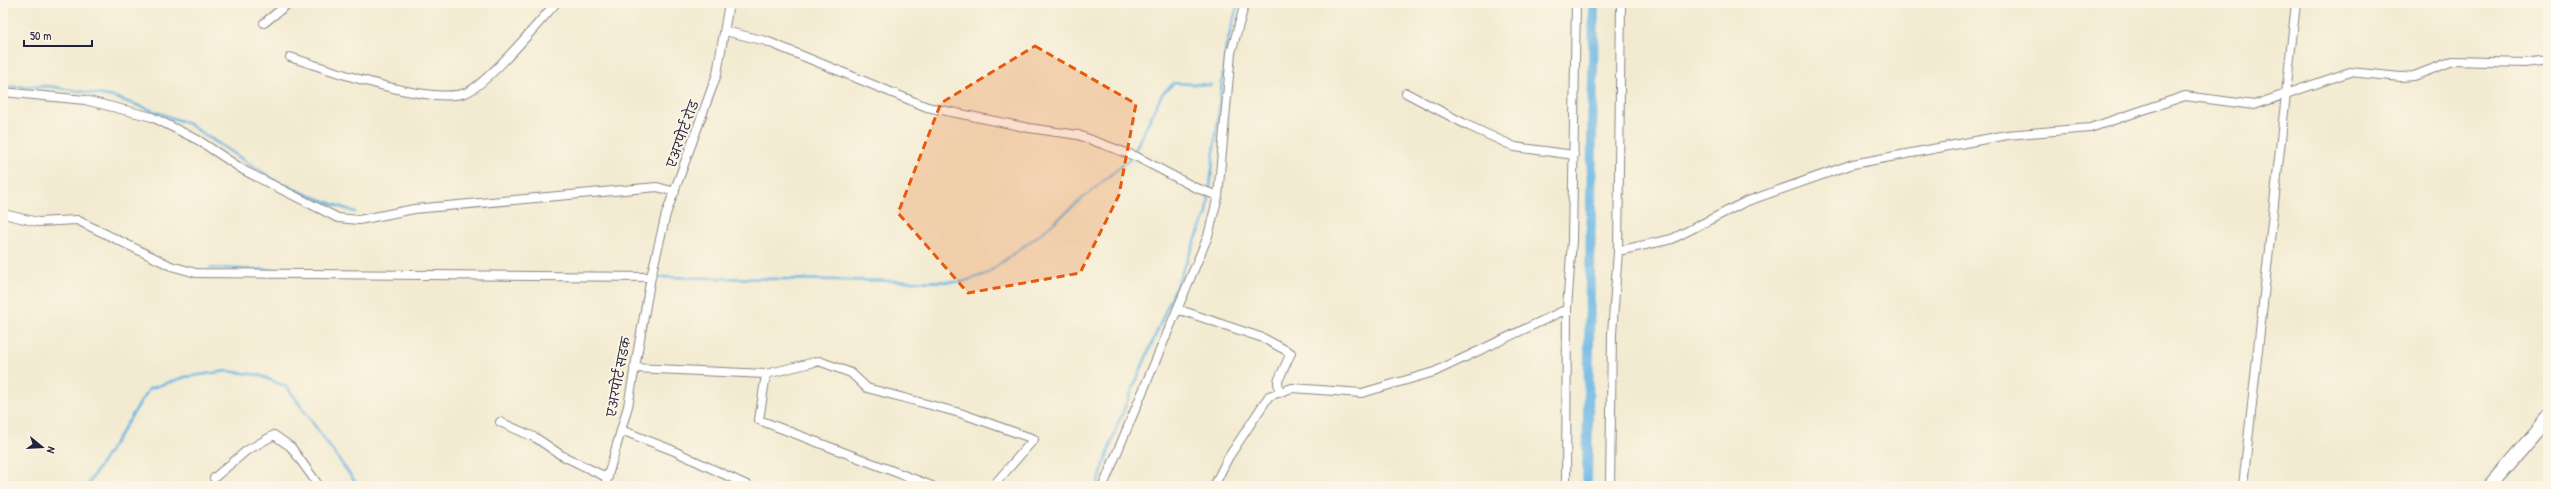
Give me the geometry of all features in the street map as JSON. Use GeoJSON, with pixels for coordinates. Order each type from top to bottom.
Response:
{"type":"FeatureCollection","features":[{"type":"Feature","properties":{"kind":"highway"},"geometry":{"type":"LineString","coordinates":[[2490,486],[2548,419]]}},
{"type":"Feature","properties":{"kind":"street"},"geometry":{"type":"LineString","coordinates":[[264,23],[289,3]]}},
{"type":"Feature","properties":{"kind":"street"},"geometry":{"type":"LineString","coordinates":[[290,57],[351,77],[412,92],[448,95],[466,93],[487,78],[556,3]]}},
{"type":"Feature","properties":{"kind":"street","name":"एअरपोर्ट रोड"},"geometry":{"type":"LineString","coordinates":[[651,275],[666,214],[717,74],[729,3]]}},
{"type":"Feature","properties":{"kind":"street"},"geometry":{"type":"LineString","coordinates":[[1103,486],[1208,236],[1218,196],[1231,53],[1245,3]]}},
{"type":"Feature","properties":{"kind":"street"},"geometry":{"type":"LineString","coordinates":[[1566,486],[1567,309],[1572,240],[1576,3]]}},
{"type":"Feature","properties":{"kind":"street"},"geometry":{"type":"LineString","coordinates":[[1610,486],[1612,334],[1618,251],[1621,3]]}},
{"type":"Feature","properties":{"kind":"street"},"geometry":{"type":"LineString","coordinates":[[2244,486],[2296,3]]}},
{"type":"Feature","properties":{"kind":"street"},"geometry":{"type":"LineString","coordinates":[[725,31],[766,42],[927,107],[1078,136],[1137,157],[1218,196]]}},
{"type":"Feature","properties":{"kind":"street"},"geometry":{"type":"LineString","coordinates":[[1618,251],[1672,238],[1745,202],[1853,164],[2006,135],[2090,128],[2185,96],[2254,105],[2350,72],[2402,77],[2414,76],[2453,61],[2524,63],[2548,60]]}},
{"type":"Feature","properties":{"kind":"street"},"geometry":{"type":"LineString","coordinates":[[3,92],[85,100],[152,117],[198,140],[245,171],[338,218],[359,220],[414,209],[657,187],[674,192]]}},
{"type":"Feature","properties":{"kind":"street"},"geometry":{"type":"LineString","coordinates":[[1406,93],[1469,126],[1515,147],[1574,155]]}},
{"type":"Feature","properties":{"kind":"street"},"geometry":{"type":"LineString","coordinates":[[3,214],[38,222],[77,220],[171,266],[196,273],[651,275]]}},
{"type":"Feature","properties":{"kind":"street","name":"एअरपोर्ट सडक"},"geometry":{"type":"LineString","coordinates":[[605,486],[621,430],[651,275]]}},
{"type":"Feature","properties":{"kind":"street"},"geometry":{"type":"LineString","coordinates":[[1177,309],[1264,338],[1291,353],[1278,381],[1279,393]]}},
{"type":"Feature","properties":{"kind":"street"},"geometry":{"type":"LineString","coordinates":[[1214,486],[1228,458],[1269,396],[1292,388],[1362,393],[1376,389],[1434,372],[1567,309]]}},
{"type":"Feature","properties":{"kind":"street"},"geometry":{"type":"LineString","coordinates":[[634,368],[766,374],[819,361],[851,373],[867,388],[960,413],[1034,439],[993,486]]}},
{"type":"Feature","properties":{"kind":"street"},"geometry":{"type":"LineString","coordinates":[[766,374],[759,420],[932,486]]}},
{"type":"Feature","properties":{"kind":"street"},"geometry":{"type":"LineString","coordinates":[[500,422],[536,438],[561,454],[608,478]]}},
{"type":"Feature","properties":{"kind":"street"},"geometry":{"type":"LineString","coordinates":[[621,430],[672,450],[749,486]]}},
{"type":"Feature","properties":{"kind":"street"},"geometry":{"type":"LineString","coordinates":[[214,478],[246,451],[274,435],[291,447],[319,486]]}},
{"type":"Feature","properties":{"kind":"highlighted area"},"geometry":{"type":"Polygon","coordinates":[[[1035,46],[1136,104],[1119,195],[1080,273],[968,293],[898,213],[941,103],[1035,46]]]}},
{"type":"Feature","properties":{"kind":"waterway"},"geometry":{"type":"LineString","coordinates":[[1097,486],[1117,426],[1207,213],[1226,47],[1238,3]]}},
{"type":"Feature","properties":{"kind":"waterway"},"geometry":{"type":"LineString","coordinates":[[1587,486],[1594,3]]}},
{"type":"Feature","properties":{"kind":"waterway"},"geometry":{"type":"LineString","coordinates":[[1134,152],[1162,94],[1174,83],[1211,85]]}},
{"type":"Feature","properties":{"kind":"waterway"},"geometry":{"type":"LineString","coordinates":[[3,87],[48,86],[114,97],[187,123],[276,181],[308,195],[355,212]]}},
{"type":"Feature","properties":{"kind":"waterway"},"geometry":{"type":"LineString","coordinates":[[656,277],[962,282],[986,274],[1039,235],[1131,158]]}},
{"type":"Feature","properties":{"kind":"waterway"},"geometry":{"type":"LineString","coordinates":[[210,268],[272,270]]}},
{"type":"Feature","properties":{"kind":"waterway"},"geometry":{"type":"LineString","coordinates":[[87,486],[149,389],[185,377],[227,371],[259,375],[287,387],[358,486]]}}]}
